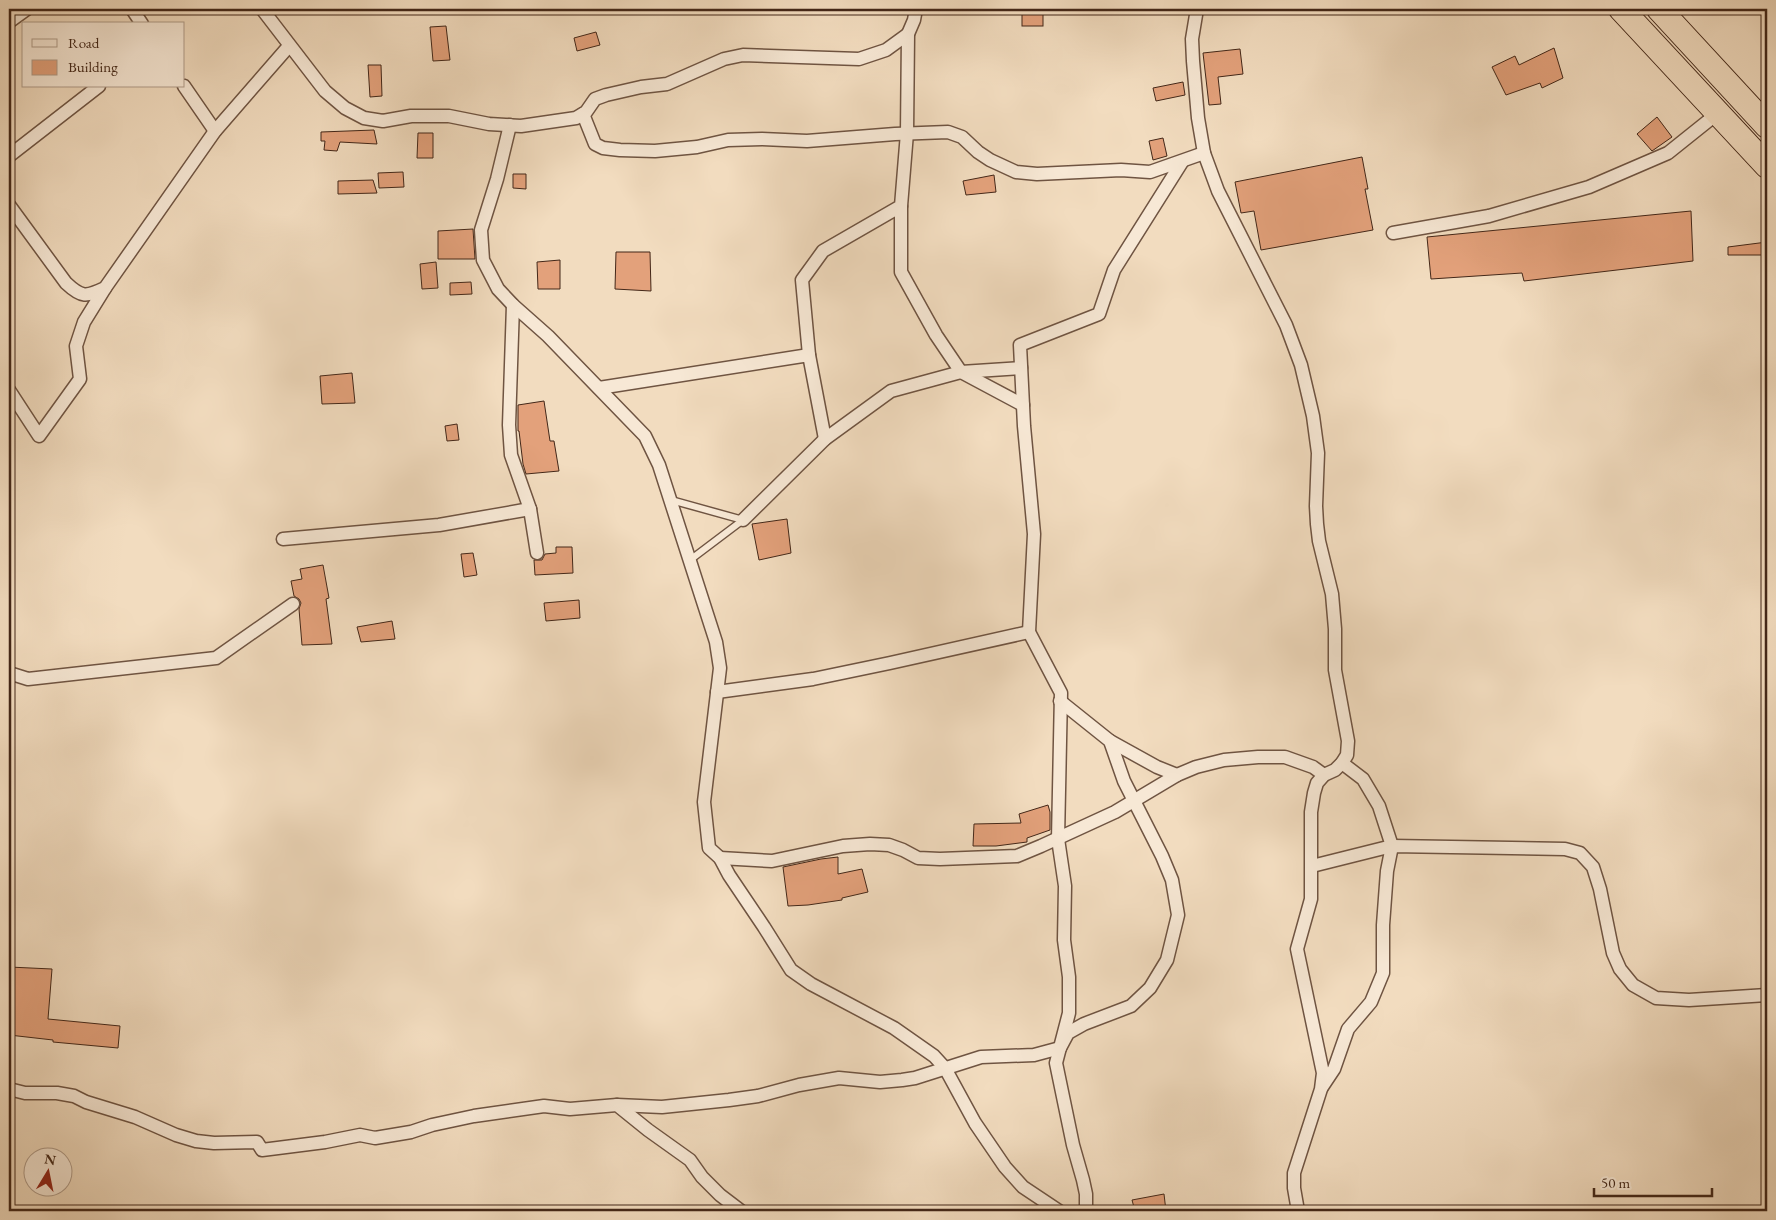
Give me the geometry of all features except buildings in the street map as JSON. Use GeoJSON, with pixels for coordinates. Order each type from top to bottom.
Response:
{"type":"FeatureCollection","features":[{"type":"Feature","properties":{"kind":"highway"},"geometry":{"type":"LineString","coordinates":[[1621,9],[1767,166]]}},
{"type":"Feature","properties":{"kind":"highway"},"geometry":{"type":"LineString","coordinates":[[1659,9],[1767,126]]}},
{"type":"Feature","properties":{"kind":"street"},"geometry":{"type":"LineString","coordinates":[[9,22],[27,9]]}},
{"type":"Feature","properties":{"kind":"street"},"geometry":{"type":"LineString","coordinates":[[132,9],[141,22]]}},
{"type":"Feature","properties":{"kind":"street"},"geometry":{"type":"LineString","coordinates":[[262,9],[325,92],[345,108],[364,118],[383,121],[411,116],[449,116],[489,124],[521,126],[576,118],[586,112],[595,99],[641,87],[667,84],[724,59],[743,55],[859,59],[886,50],[908,34]]}},
{"type":"Feature","properties":{"kind":"street"},"geometry":{"type":"LineString","coordinates":[[927,9],[915,12],[908,34],[906,133],[901,206],[901,272],[936,335],[961,372],[1023,405]]}},
{"type":"Feature","properties":{"kind":"street"},"geometry":{"type":"LineString","coordinates":[[1197,9],[1192,39],[1193,61],[1198,118],[1204,153],[1218,191],[1286,325],[1301,365],[1313,416],[1318,454],[1317,524],[1319,541],[1332,594],[1335,629],[1335,670],[1348,741],[1346,755],[1342,763],[1335,770],[1324,775],[1317,783],[1311,812],[1311,899],[1297,949],[1323,1073],[1321,1089],[1294,1173],[1294,1188],[1298,1211]]}},
{"type":"Feature","properties":{"kind":"street"},"geometry":{"type":"LineString","coordinates":[[9,390],[39,436],[80,379],[76,346],[84,322],[105,288],[214,131],[289,46]]}},
{"type":"Feature","properties":{"kind":"street"},"geometry":{"type":"LineString","coordinates":[[9,156],[96,88]]}},
{"type":"Feature","properties":{"kind":"street"},"geometry":{"type":"LineString","coordinates":[[185,88],[214,131]]}},
{"type":"Feature","properties":{"kind":"street"},"geometry":{"type":"LineString","coordinates":[[1393,233],[1489,216],[1589,187],[1668,153],[1718,113]]}},
{"type":"Feature","properties":{"kind":"street"},"geometry":{"type":"LineString","coordinates":[[583,114],[595,144],[604,148],[620,150],[663,150],[697,147],[728,140],[807,141],[906,133],[948,132],[962,137],[990,160],[1016,172],[1037,174],[1121,170],[1150,172],[1204,153]]}},
{"type":"Feature","properties":{"kind":"street"},"geometry":{"type":"LineString","coordinates":[[510,125],[497,179],[481,230],[483,260],[498,289],[512,305],[548,336],[645,436],[659,465],[716,642],[720,668],[704,802],[709,848],[720,858],[729,875],[791,970],[811,984],[877,1018],[934,1056],[945,1068],[975,1123],[1005,1167],[1024,1187],[1059,1211]]}},
{"type":"Feature","properties":{"kind":"street"},"geometry":{"type":"LineString","coordinates":[[1086,1211],[1086,1194],[1073,1145],[1056,1063],[1069,1013],[1069,988],[1064,940],[1065,886],[1058,838],[1061,693],[1029,632],[1034,534],[1020,345],[1099,314],[1114,270],[1182,162]]}},
{"type":"Feature","properties":{"kind":"street"},"geometry":{"type":"LineString","coordinates":[[9,205],[66,283],[77,294],[89,296],[105,288]]}},
{"type":"Feature","properties":{"kind":"street"},"geometry":{"type":"LineString","coordinates":[[825,439],[809,355],[802,280],[823,251],[901,206]]}},
{"type":"Feature","properties":{"kind":"street"},"geometry":{"type":"LineString","coordinates":[[512,305],[509,425],[512,455],[530,509],[537,553]]}},
{"type":"Feature","properties":{"kind":"street"},"geometry":{"type":"LineString","coordinates":[[599,388],[809,355]]}},
{"type":"Feature","properties":{"kind":"street"},"geometry":{"type":"LineString","coordinates":[[743,520],[825,439],[891,391],[961,372],[1021,368]]}},
{"type":"Feature","properties":{"kind":"street"},"geometry":{"type":"LineString","coordinates":[[283,538],[439,525],[530,509]]}},
{"type":"Feature","properties":{"kind":"street"},"geometry":{"type":"LineString","coordinates":[[9,673],[28,679],[216,658],[293,604]]}},
{"type":"Feature","properties":{"kind":"street"},"geometry":{"type":"LineString","coordinates":[[717,692],[813,678],[1029,632]]}},
{"type":"Feature","properties":{"kind":"street"},"geometry":{"type":"LineString","coordinates":[[1060,701],[1110,741],[1157,768],[1177,775]]}},
{"type":"Feature","properties":{"kind":"street"},"geometry":{"type":"LineString","coordinates":[[9,1089],[25,1093],[57,1093],[74,1096],[196,1141],[257,1142],[262,1150],[360,1134],[375,1138],[411,1132],[432,1124],[474,1116],[544,1106],[570,1110],[617,1105],[662,1107],[758,1096],[799,1085],[839,1078],[880,1082],[915,1078],[981,1057],[1034,1055],[1060,1048],[1068,1033],[1084,1024],[1131,1006],[1150,988],[1167,960],[1178,915],[1172,880],[1135,800],[1124,781],[1110,741]]}},
{"type":"Feature","properties":{"kind":"street"},"geometry":{"type":"LineString","coordinates":[[720,858],[772,861],[842,846],[870,844],[903,850],[918,858],[1017,856],[1115,812],[1177,775],[1196,767],[1224,760],[1258,757],[1285,758],[1312,767],[1324,775]]}},
{"type":"Feature","properties":{"kind":"street"},"geometry":{"type":"LineString","coordinates":[[1321,1089],[1334,1069],[1348,1028],[1371,1002],[1383,972],[1383,926],[1387,871],[1392,846],[1379,806],[1362,779],[1342,763]]}},
{"type":"Feature","properties":{"kind":"street"},"geometry":{"type":"LineString","coordinates":[[1312,866],[1392,846],[1565,849],[1580,854],[1593,867],[1600,889],[1612,953],[1620,969],[1633,985],[1656,998],[1688,1000],[1767,995]]}},
{"type":"Feature","properties":{"kind":"street"},"geometry":{"type":"LineString","coordinates":[[617,1105],[690,1160],[702,1177],[720,1196],[741,1211]]}},
{"type":"Feature","properties":{"kind":"lane"},"geometry":{"type":"LineString","coordinates":[[671,500],[743,520]]}},
{"type":"Feature","properties":{"kind":"lane"},"geometry":{"type":"LineString","coordinates":[[690,560],[743,520]]}}]}
